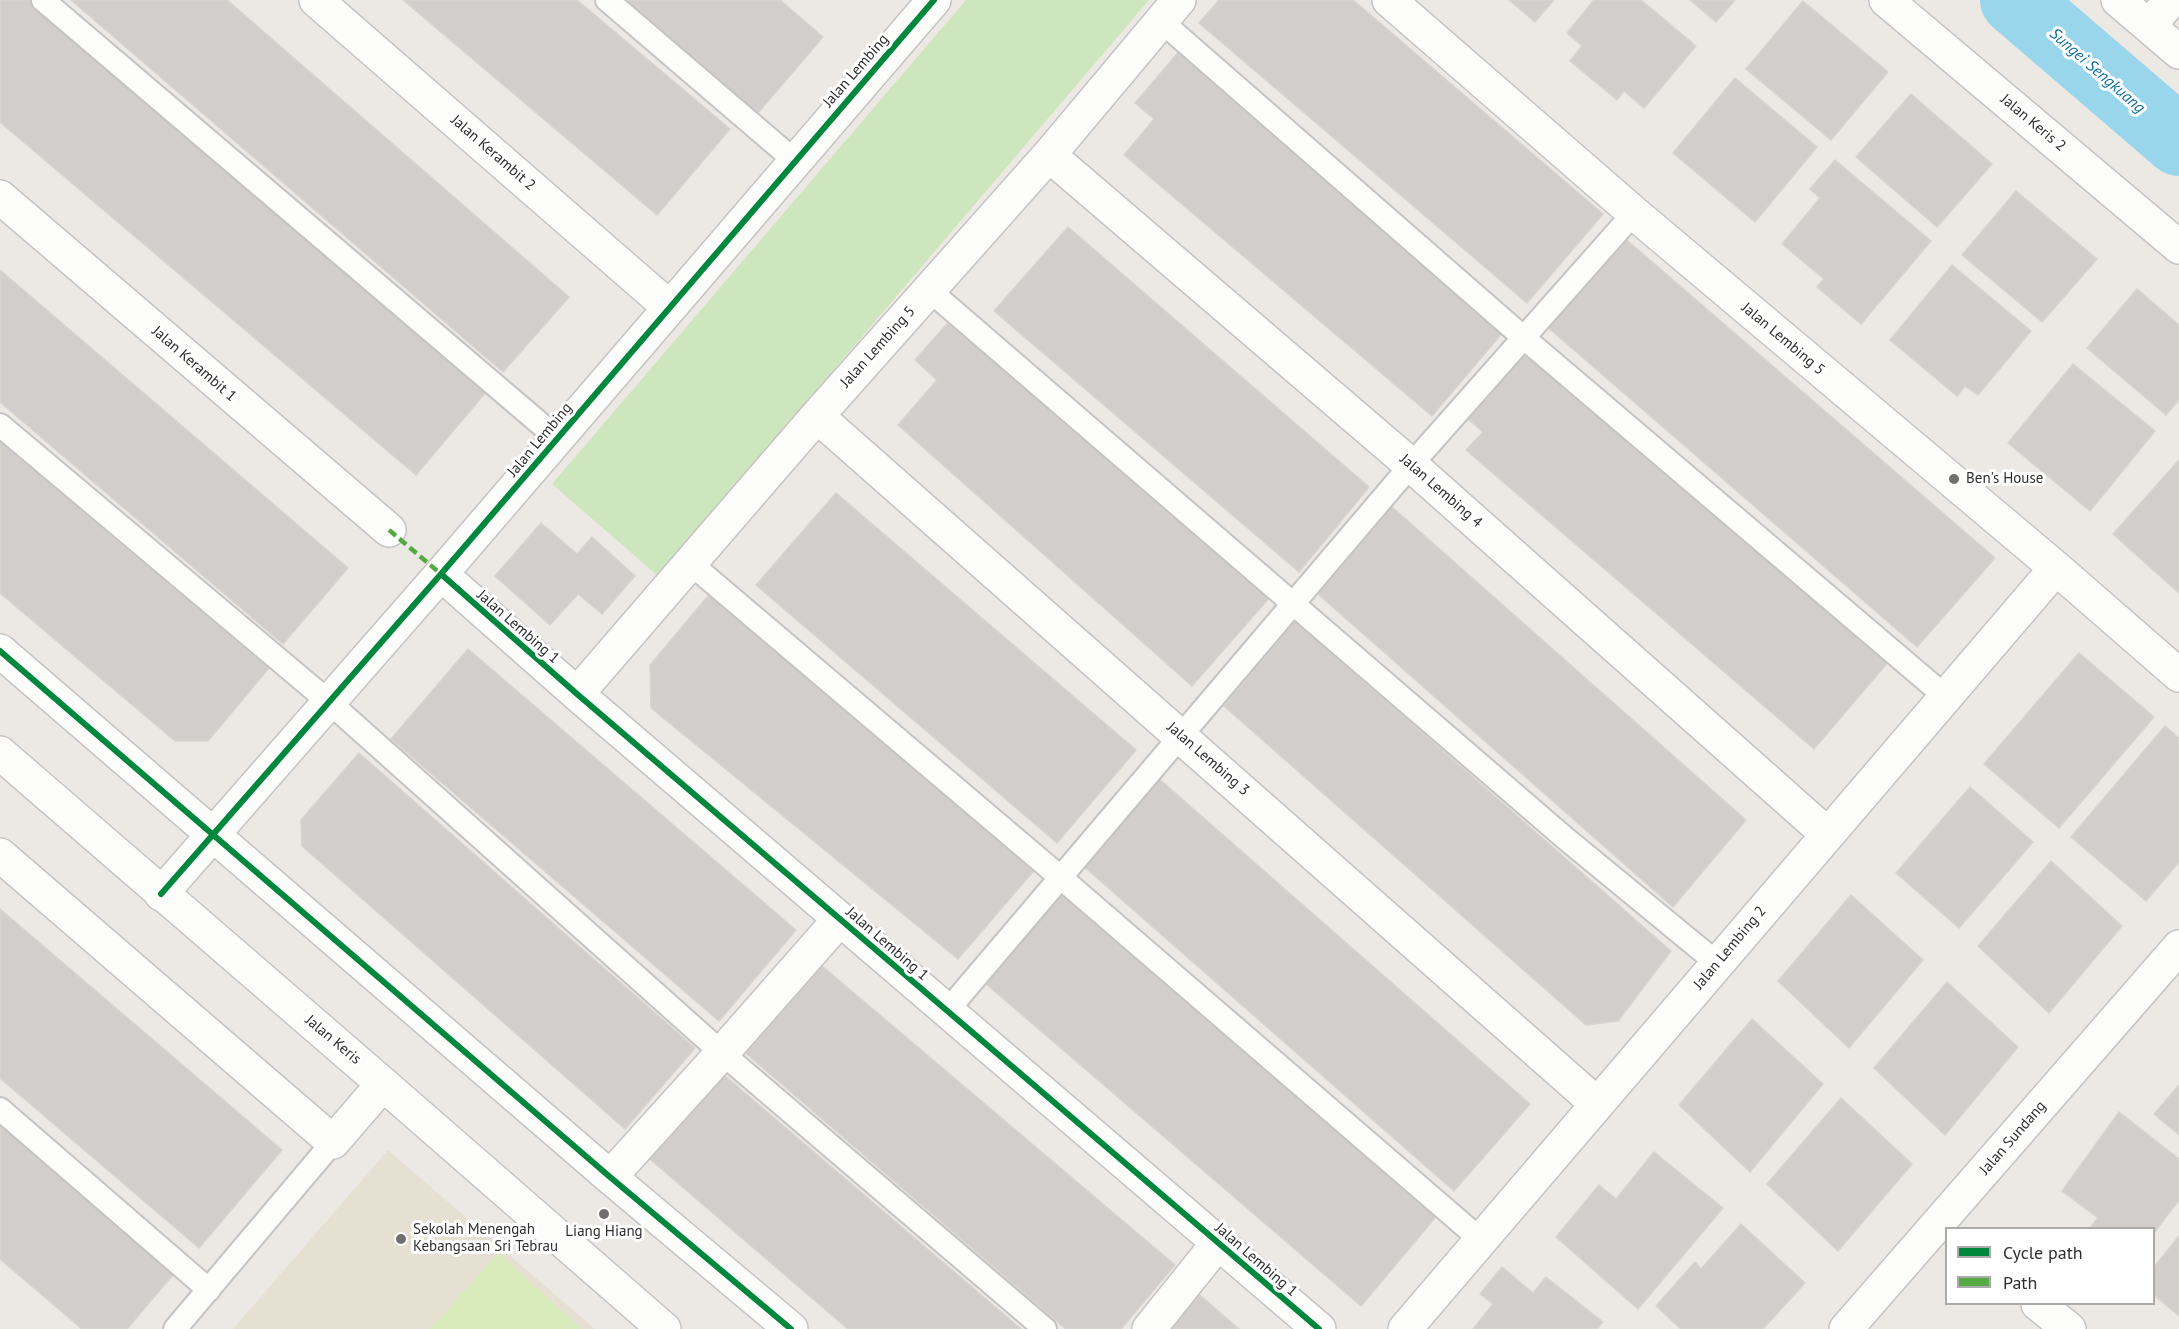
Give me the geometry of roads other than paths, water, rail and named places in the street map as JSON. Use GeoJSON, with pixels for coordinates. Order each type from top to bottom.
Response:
{"type":"FeatureCollection","features":[{"type":"Feature","properties":{"kind":"street","name":"Jalan Kerambit 2"},"geometry":{"type":"LineString","coordinates":[[316,0],[669,307]]}},
{"type":"Feature","properties":{"kind":"street","name":"Jalan Lembing"},"geometry":{"type":"LineString","coordinates":[[161,894],[441,574],[934,0]]}},
{"type":"Feature","properties":{"kind":"street","name":"Jalan Lembing 5"},"geometry":{"type":"LineString","coordinates":[[1389,0],[1634,213],[2056,568],[2179,675]]}},
{"type":"Feature","properties":{"kind":"street","name":"Jalan Keris 2"},"geometry":{"type":"LineString","coordinates":[[1886,0],[2179,247]]}},
{"type":"Feature","properties":{"kind":"street"},"geometry":{"type":"LineString","coordinates":[[2118,0],[2179,52]]}},
{"type":"Feature","properties":{"kind":"street"},"geometry":{"type":"LineString","coordinates":[[2149,26],[2171,0]]}},
{"type":"Feature","properties":{"kind":"street","name":"Jalan Lembing 5"},"geometry":{"type":"LineString","coordinates":[[577,694],[816,416],[1049,155],[1170,10]]}},
{"type":"Feature","properties":{"kind":"street","name":"Jalan Lembing 4"},"geometry":{"type":"LineString","coordinates":[[1049,155],[1411,465],[1827,834]]}},
{"type":"Feature","properties":{"kind":"street","name":"Jalan Kerambit 1"},"geometry":{"type":"LineString","coordinates":[[0,197],[389,530]]}},
{"type":"Feature","properties":{"kind":"street","name":"Jalan Lembing 3"},"geometry":{"type":"LineString","coordinates":[[816,416],[1182,736],[1597,1104]]}},
{"type":"Feature","properties":{"kind":"street","name":"Jalan Lembing 2"},"geometry":{"type":"LineString","coordinates":[[1405,1329],[2056,568]]}},
{"type":"Feature","properties":{"kind":"street","name":"Jalan Lembing 1"},"geometry":{"type":"LineString","coordinates":[[441,574],[577,694],[1319,1329]]}},
{"type":"Feature","properties":{"kind":"street"},"geometry":{"type":"LineString","coordinates":[[0,651],[610,1177],[791,1329]]}},
{"type":"Feature","properties":{"kind":"street","name":"Jalan Keris"},"geometry":{"type":"LineString","coordinates":[[0,753],[664,1329]]}},
{"type":"Feature","properties":{"kind":"street"},"geometry":{"type":"LineString","coordinates":[[0,855],[333,1142],[383,1084]]}},
{"type":"Feature","properties":{"kind":"street"},"geometry":{"type":"LineString","coordinates":[[610,1177],[840,919]]}},
{"type":"Feature","properties":{"kind":"street","name":"Jalan Sundang"},"geometry":{"type":"LineString","coordinates":[[1846,1329],[1944,1225],[2179,947]]}},
{"type":"Feature","properties":{"kind":"street"},"geometry":{"type":"LineString","coordinates":[[1149,1329],[1218,1243]]}},
{"type":"Feature","properties":{"kind":"street"},"geometry":{"type":"LineString","coordinates":[[2039,1305],[2068,1329]]}},
{"type":"Feature","properties":{"kind":"lane"},"geometry":{"type":"LineString","coordinates":[[43,0],[557,438]]}},
{"type":"Feature","properties":{"kind":"lane"},"geometry":{"type":"LineString","coordinates":[[607,0],[795,161]]}},
{"type":"Feature","properties":{"kind":"lane"},"geometry":{"type":"LineString","coordinates":[[1170,10],[1524,338],[1946,697]]}},
{"type":"Feature","properties":{"kind":"lane"},"geometry":{"type":"LineString","coordinates":[[946,1011],[1182,736],[1292,603],[1634,213]]}},
{"type":"Feature","properties":{"kind":"lane"},"geometry":{"type":"LineString","coordinates":[[929,290],[1564,838],[1717,963]]}},
{"type":"Feature","properties":{"kind":"lane"},"geometry":{"type":"LineString","coordinates":[[0,425],[329,702],[722,1053],[1045,1329]]}},
{"type":"Feature","properties":{"kind":"lane"},"geometry":{"type":"LineString","coordinates":[[690,563],[1060,877],[1481,1240]]}},
{"type":"Feature","properties":{"kind":"lane"},"geometry":{"type":"LineString","coordinates":[[0,1108],[208,1290]]}},
{"type":"Feature","properties":{"kind":"lane"},"geometry":{"type":"LineString","coordinates":[[175,1329],[333,1142]]}},
{"type":"Feature","properties":{"kind":"waterway","name":"Sungei Sengkuang"},"geometry":{"type":"LineString","coordinates":[[2015,0],[2179,141]]}},
{"type":"Feature","properties":{"kind":"place","name":"Ben's House"},"geometry":{"type":"Point","coordinates":[1954,479]}},
{"type":"Feature","properties":{"kind":"place","name":"Liang Hiang"},"geometry":{"type":"Point","coordinates":[604,1214]}},
{"type":"Feature","properties":{"kind":"place","name":"Sekolah Menengah Kebangsaan Sri Tebrau"},"geometry":{"type":"Point","coordinates":[401,1239]}}]}
